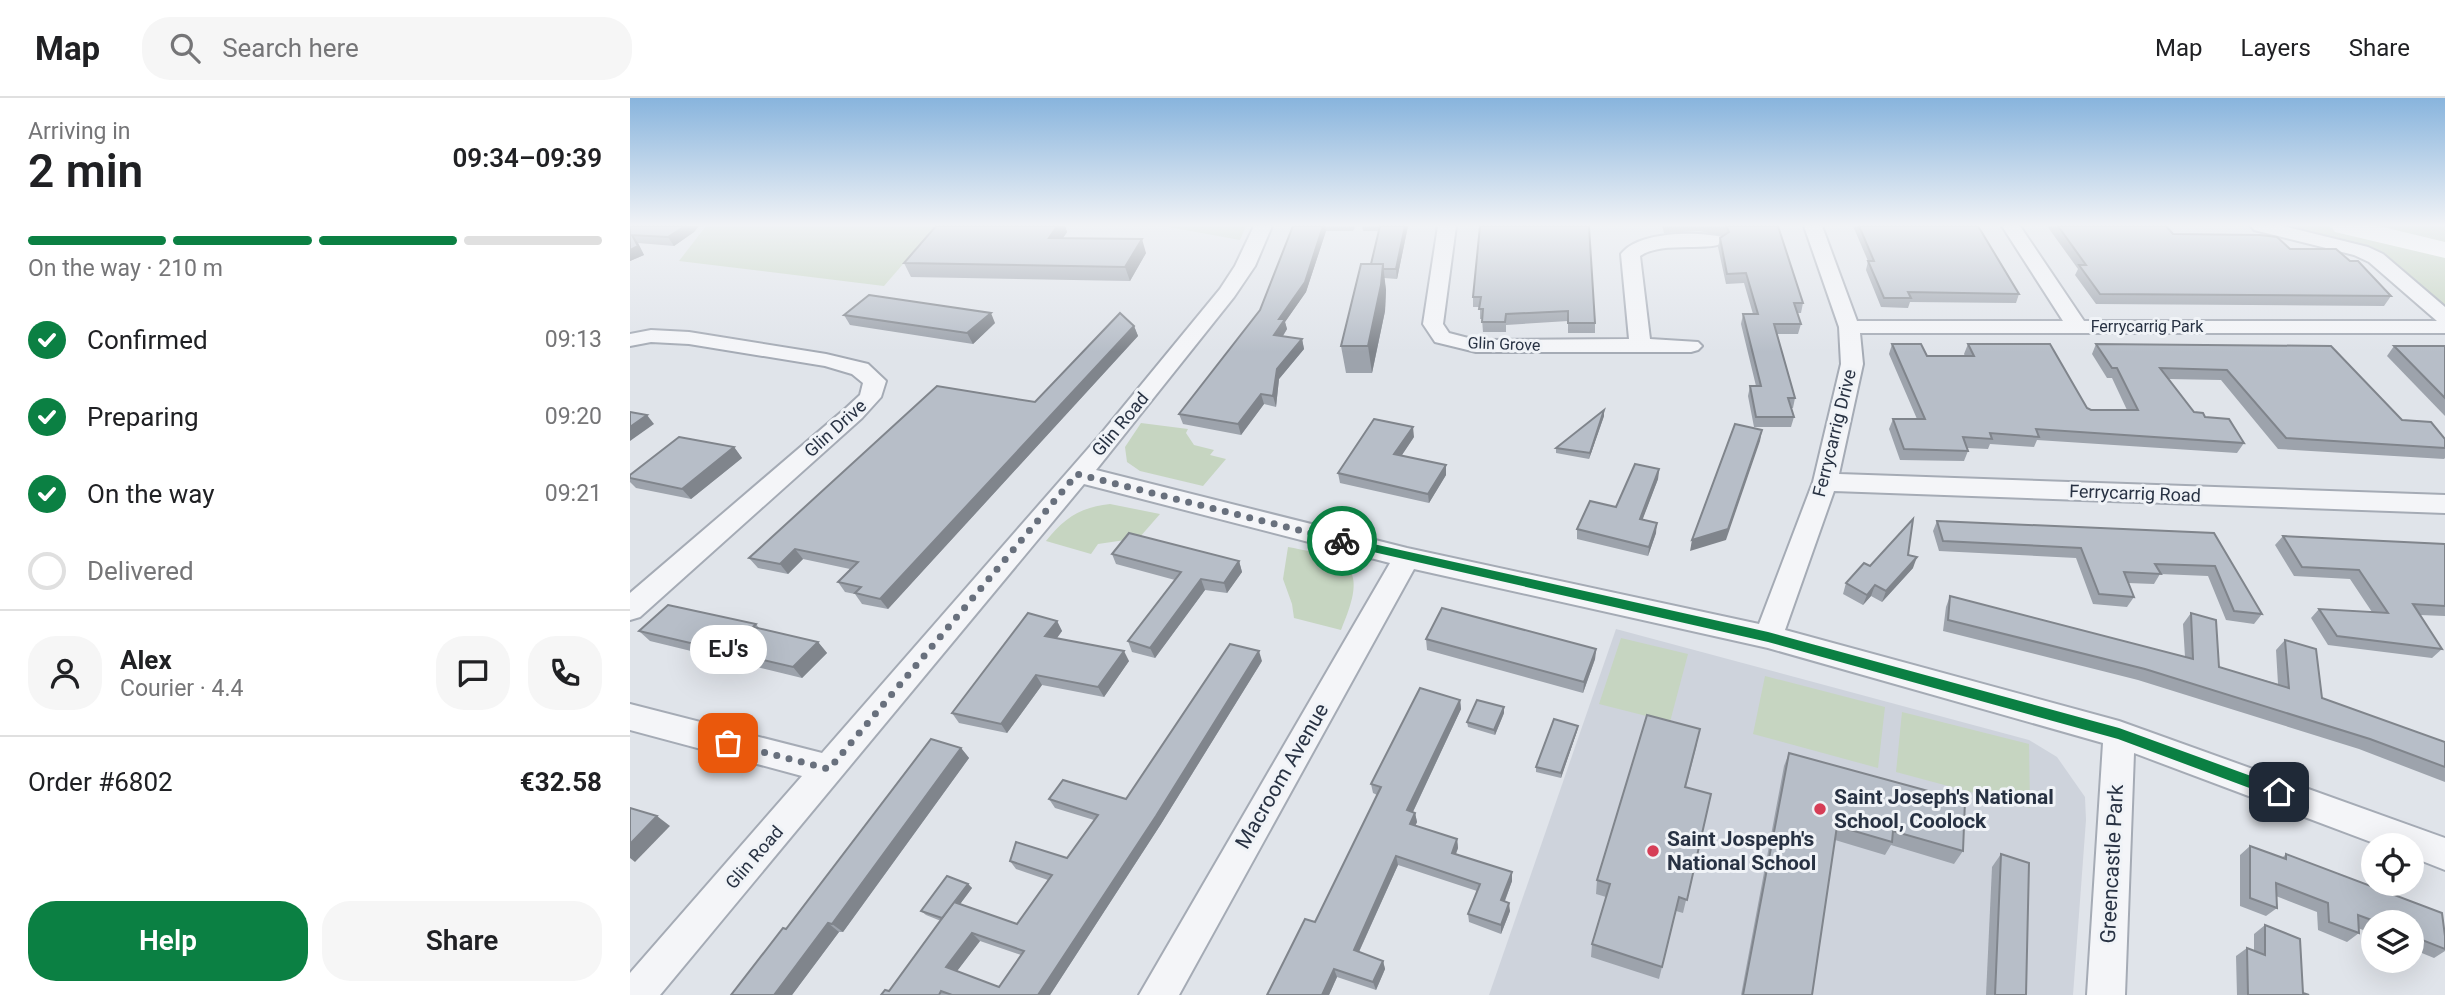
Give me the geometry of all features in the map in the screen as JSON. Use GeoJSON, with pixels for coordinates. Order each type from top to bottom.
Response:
{"type":"FeatureCollection","features":[{"type":"Feature","properties":{"kind":"street","name":"Glin Road"},"geometry":{"type":"LineString","coordinates":[[636,995],[1077,474],[1227,293],[1244,268]]}},
{"type":"Feature","properties":{"kind":"street","name":"Glin Grove"},"geometry":{"type":"LineString","coordinates":[[1441,268],[1433,324],[1442,338],[1476,346],[1691,346]]}},
{"type":"Feature","properties":{"kind":"street"},"geometry":{"type":"LineString","coordinates":[[1632,268],[1640,345]]}},
{"type":"Feature","properties":{"kind":"street","name":"Ferrycarrig Drive"},"geometry":{"type":"LineString","coordinates":[[1768,637],[1825,482],[1852,364],[1849,327],[1828,268]]}},
{"type":"Feature","properties":{"kind":"street"},"geometry":{"type":"LineString","coordinates":[[2039,268],[2077,326]]}},
{"type":"Feature","properties":{"kind":"street"},"geometry":{"type":"LineString","coordinates":[[2388,268],[2445,317]]}},
{"type":"Feature","properties":{"kind":"street","name":"Ferrycarrig Park"},"geometry":{"type":"LineString","coordinates":[[1849,327],[2445,327]]}},
{"type":"Feature","properties":{"kind":"street","name":"Glin Drive"},"geometry":{"type":"LineString","coordinates":[[630,340],[652,336],[689,338],[826,360],[859,369],[875,381],[870,397],[854,413],[630,609]]}},
{"type":"Feature","properties":{"kind":"street"},"geometry":{"type":"LineString","coordinates":[[1077,474],[1407,558],[1768,637],[2119,734],[2445,854]]}},
{"type":"Feature","properties":{"kind":"street","name":"Ferrycarrig Road"},"geometry":{"type":"LineString","coordinates":[[1825,482],[2445,504]]}},
{"type":"Feature","properties":{"kind":"street","name":"Macroom Avenue"},"geometry":{"type":"LineString","coordinates":[[1158,995],[1407,558]]}},
{"type":"Feature","properties":{"kind":"street"},"geometry":{"type":"LineString","coordinates":[[630,717],[829,769]]}},
{"type":"Feature","properties":{"kind":"street","name":"Greencastle Park"},"geometry":{"type":"LineString","coordinates":[[2106,995],[2119,734]]}},
{"type":"Feature","properties":{"kind":"shaded area","name":"Saint Joseph's National School, Coolock"},"geometry":{"type":"Polygon","coordinates":[[[1616,629],[2029,740],[2057,757],[2085,797],[2086,820],[2073,995],[1489,995],[1616,629]]]}},
{"type":"Feature","properties":{"kind":"green space"},"geometry":{"type":"Polygon","coordinates":[[[735,268],[900,268],[884,286],[735,268]]]}},
{"type":"Feature","properties":{"kind":"green space"},"geometry":{"type":"Polygon","coordinates":[[[2395,268],[2445,268],[2445,309],[2395,268]]]}},
{"type":"Feature","properties":{"kind":"green space"},"geometry":{"type":"Polygon","coordinates":[[[1141,423],[1188,429],[1186,433],[1194,445],[1214,450],[1210,455],[1226,459],[1203,486],[1140,471],[1127,462],[1125,447],[1141,423]]]}},
{"type":"Feature","properties":{"kind":"green space"},"geometry":{"type":"Polygon","coordinates":[[[1110,504],[1160,514],[1139,538],[1098,544],[1091,554],[1046,541],[1074,515],[1110,504]]]}},
{"type":"Feature","properties":{"kind":"green space"},"geometry":{"type":"Polygon","coordinates":[[[1288,547],[1327,556],[1340,561],[1349,569],[1353,578],[1353,591],[1341,630],[1294,618],[1283,579],[1288,547]]]}},
{"type":"Feature","properties":{"kind":"green space"},"geometry":{"type":"Polygon","coordinates":[[[1621,638],[1688,654],[1670,722],[1599,704],[1621,638]]]}},
{"type":"Feature","properties":{"kind":"green space"},"geometry":{"type":"Polygon","coordinates":[[[1765,676],[1885,707],[1878,768],[1753,734],[1765,676]]]}},
{"type":"Feature","properties":{"kind":"green space"},"geometry":{"type":"Polygon","coordinates":[[[1902,712],[2029,744],[2030,808],[1896,772],[1902,712]]]}},
{"type":"Feature","properties":{"kind":"building"},"geometry":{"type":"Polygon","coordinates":[[[1277,268],[1310,268],[1305,282],[1279,319],[1285,319],[1274,335],[1302,339],[1277,369],[1273,396],[1261,394],[1238,424],[1179,414],[1260,310],[1277,268]]]}},
{"type":"Feature","properties":{"kind":"building"},"geometry":{"type":"Polygon","coordinates":[[[1360,268],[1383,268],[1368,346],[1341,346],[1360,268]]]}},
{"type":"Feature","properties":{"kind":"building"},"geometry":{"type":"Polygon","coordinates":[[[1476,268],[1592,268],[1595,323],[1568,323],[1568,311],[1506,314],[1505,322],[1482,322],[1483,309],[1479,309],[1481,297],[1473,297],[1476,268]]]}},
{"type":"Feature","properties":{"kind":"building"},"geometry":{"type":"Polygon","coordinates":[[[1726,268],[1792,268],[1803,303],[1794,303],[1801,324],[1774,324],[1795,398],[1788,398],[1794,417],[1756,417],[1750,386],[1761,386],[1743,314],[1758,314],[1746,273],[1727,274],[1726,268]]]}},
{"type":"Feature","properties":{"kind":"building"},"geometry":{"type":"Polygon","coordinates":[[[1871,268],[2003,268],[2019,294],[1908,292],[1911,298],[1884,298],[1871,268]]]}},
{"type":"Feature","properties":{"kind":"building"},"geometry":{"type":"Polygon","coordinates":[[[2081,268],[2364,268],[2391,296],[2100,294],[2081,268]]]}},
{"type":"Feature","properties":{"kind":"building"},"geometry":{"type":"Polygon","coordinates":[[[869,295],[991,313],[967,333],[844,315],[869,295]]]}},
{"type":"Feature","properties":{"kind":"building"},"geometry":{"type":"Polygon","coordinates":[[[1120,313],[1134,326],[880,599],[855,593],[861,587],[838,582],[858,562],[795,549],[780,564],[749,558],[937,386],[1035,402],[1120,313]]]}},
{"type":"Feature","properties":{"kind":"building"},"geometry":{"type":"Polygon","coordinates":[[[1892,344],[1921,344],[1927,356],[1974,356],[1968,344],[2050,344],[2087,408],[2091,410],[2138,410],[2117,368],[2112,368],[2096,344],[2331,346],[2402,420],[2431,422],[2445,439],[2445,448],[2286,438],[2227,370],[2160,368],[2194,412],[2203,413],[2205,417],[2229,419],[2244,443],[2036,429],[2039,437],[1990,433],[1992,439],[1963,437],[1968,451],[1904,449],[1893,419],[1925,419],[1892,344]]]}},
{"type":"Feature","properties":{"kind":"building"},"geometry":{"type":"Polygon","coordinates":[[[2394,346],[2445,346],[2445,398],[2394,346]]]}},
{"type":"Feature","properties":{"kind":"building"},"geometry":{"type":"Polygon","coordinates":[[[1604,410],[1590,453],[1556,448],[1604,410]]]}},
{"type":"Feature","properties":{"kind":"building"},"geometry":{"type":"Polygon","coordinates":[[[630,412],[647,415],[630,427],[630,412]]]}},
{"type":"Feature","properties":{"kind":"building"},"geometry":{"type":"Polygon","coordinates":[[[1374,419],[1413,427],[1394,454],[1446,465],[1428,494],[1338,473],[1374,419]]]}},
{"type":"Feature","properties":{"kind":"building"},"geometry":{"type":"Polygon","coordinates":[[[1735,424],[1762,430],[1728,529],[1692,540],[1735,424]]]}},
{"type":"Feature","properties":{"kind":"building"},"geometry":{"type":"Polygon","coordinates":[[[679,437],[734,447],[682,489],[630,478],[630,475],[679,437]]]}},
{"type":"Feature","properties":{"kind":"building"},"geometry":{"type":"Polygon","coordinates":[[[1635,464],[1659,469],[1640,519],[1657,523],[1649,547],[1577,529],[1590,501],[1616,507],[1635,464]]]}},
{"type":"Feature","properties":{"kind":"building"},"geometry":{"type":"Polygon","coordinates":[[[1913,519],[1908,555],[1917,557],[1886,591],[1875,585],[1867,595],[1846,583],[1864,563],[1870,566],[1913,519]]]}},
{"type":"Feature","properties":{"kind":"building"},"geometry":{"type":"Polygon","coordinates":[[[1937,521],[2214,533],[2262,614],[2234,611],[2215,566],[2155,564],[2161,574],[2124,572],[2134,597],[2099,594],[2081,548],[1943,541],[1937,521]]]}},
{"type":"Feature","properties":{"kind":"building"},"geometry":{"type":"Polygon","coordinates":[[[1129,533],[1239,561],[1224,583],[1201,579],[1150,648],[1128,641],[1181,572],[1112,554],[1129,533]]]}},
{"type":"Feature","properties":{"kind":"building"},"geometry":{"type":"Polygon","coordinates":[[[2283,536],[2445,544],[2445,606],[2413,604],[2442,649],[2337,636],[2319,609],[2388,613],[2359,570],[2302,567],[2283,536]]]}},
{"type":"Feature","properties":{"kind":"building"},"geometry":{"type":"Polygon","coordinates":[[[1950,596],[2193,659],[2191,613],[2216,620],[2219,667],[2289,688],[2285,640],[2316,649],[2322,698],[2445,742],[2445,767],[2370,739],[2145,669],[1948,620],[1950,596]]]}},
{"type":"Feature","properties":{"kind":"building"},"geometry":{"type":"Polygon","coordinates":[[[668,605],[756,624],[753,627],[818,642],[793,667],[639,631],[668,605]]]}},
{"type":"Feature","properties":{"kind":"building"},"geometry":{"type":"Polygon","coordinates":[[[1442,608],[1596,649],[1584,682],[1426,639],[1442,608]]]}},
{"type":"Feature","properties":{"kind":"building"},"geometry":{"type":"Polygon","coordinates":[[[1028,613],[1057,621],[1045,636],[1124,651],[1098,687],[1036,675],[1001,724],[952,713],[1028,613]]]}},
{"type":"Feature","properties":{"kind":"building"},"geometry":{"type":"Polygon","coordinates":[[[1230,644],[1259,651],[1156,816],[1038,995],[952,995],[941,991],[939,995],[881,995],[885,990],[889,991],[954,902],[1017,924],[1052,875],[1010,861],[1016,842],[1067,858],[1098,815],[1049,799],[1063,780],[1126,799],[1230,644]],[[972,933],[946,967],[999,987],[1024,951],[972,933]]]}},
{"type":"Feature","properties":{"kind":"building"},"geometry":{"type":"Polygon","coordinates":[[[1420,688],[1460,700],[1407,810],[1415,813],[1410,824],[1457,839],[1452,853],[1512,872],[1501,900],[1509,903],[1501,925],[1468,914],[1480,884],[1396,856],[1354,950],[1383,961],[1373,982],[1334,969],[1322,995],[1267,995],[1305,919],[1315,922],[1381,787],[1371,784],[1420,688]]]}},
{"type":"Feature","properties":{"kind":"building"},"geometry":{"type":"Polygon","coordinates":[[[1477,700],[1504,707],[1494,730],[1467,722],[1477,700]]]}},
{"type":"Feature","properties":{"kind":"building","name":"Saint Jospeph's National School"},"geometry":{"type":"Polygon","coordinates":[[[1647,715],[1700,729],[1685,787],[1711,794],[1687,900],[1679,897],[1662,967],[1592,944],[1610,884],[1597,880],[1647,715]]]}},
{"type":"Feature","properties":{"kind":"building"},"geometry":{"type":"Polygon","coordinates":[[[1554,719],[1578,726],[1561,773],[1536,767],[1554,719]]]}},
{"type":"Feature","properties":{"kind":"building"},"geometry":{"type":"Polygon","coordinates":[[[931,739],[961,748],[832,924],[828,923],[774,995],[731,995],[783,928],[786,929],[931,739]]]}},
{"type":"Feature","properties":{"kind":"building"},"geometry":{"type":"Polygon","coordinates":[[[1789,753],[1965,801],[1963,851],[1893,831],[1892,842],[1837,826],[1812,995],[1743,995],[1789,753]]]}},
{"type":"Feature","properties":{"kind":"building"},"geometry":{"type":"Polygon","coordinates":[[[630,808],[657,816],[630,844],[630,808]]]}},
{"type":"Feature","properties":{"kind":"building"},"geometry":{"type":"Polygon","coordinates":[[[2250,846],[2286,859],[2286,854],[2361,882],[2361,896],[2397,896],[2442,913],[2445,949],[2424,941],[2424,910],[2361,910],[2361,916],[2358,915],[2359,933],[2329,922],[2328,903],[2276,883],[2277,908],[2250,898],[2250,846]]]}},
{"type":"Feature","properties":{"kind":"building"},"geometry":{"type":"Polygon","coordinates":[[[2001,854],[2029,863],[2026,995],[1995,995],[2001,854]]]}},
{"type":"Feature","properties":{"kind":"building"},"geometry":{"type":"Polygon","coordinates":[[[947,876],[968,884],[942,918],[921,911],[947,876]]]}},
{"type":"Feature","properties":{"kind":"building"},"geometry":{"type":"Polygon","coordinates":[[[2265,925],[2300,939],[2303,993],[2309,995],[2248,995],[2247,948],[2265,955],[2265,925]]]}},
{"type":"Feature","properties":{"kind":"way so far"},"geometry":{"type":"LineString","coordinates":[[728,743],[829,769],[1077,474],[1342,541]]}},
{"type":"Feature","properties":{"kind":"place","name":"EJ's"},"geometry":{"type":"Point","coordinates":[728,743]}},
{"type":"Feature","properties":{"kind":"place","name":"Saint Joseph's National School, Coolock"},"geometry":{"type":"Point","coordinates":[1820,809]}},
{"type":"Feature","properties":{"kind":"place","name":"Saint Jospeph's National School"},"geometry":{"type":"Point","coordinates":[1653,851]}},
{"type":"Feature","properties":{"kind":"route"},"geometry":{"type":"LineString","coordinates":[[1342,541],[1407,558],[1768,637],[2119,734],[2279,792]]}}]}
